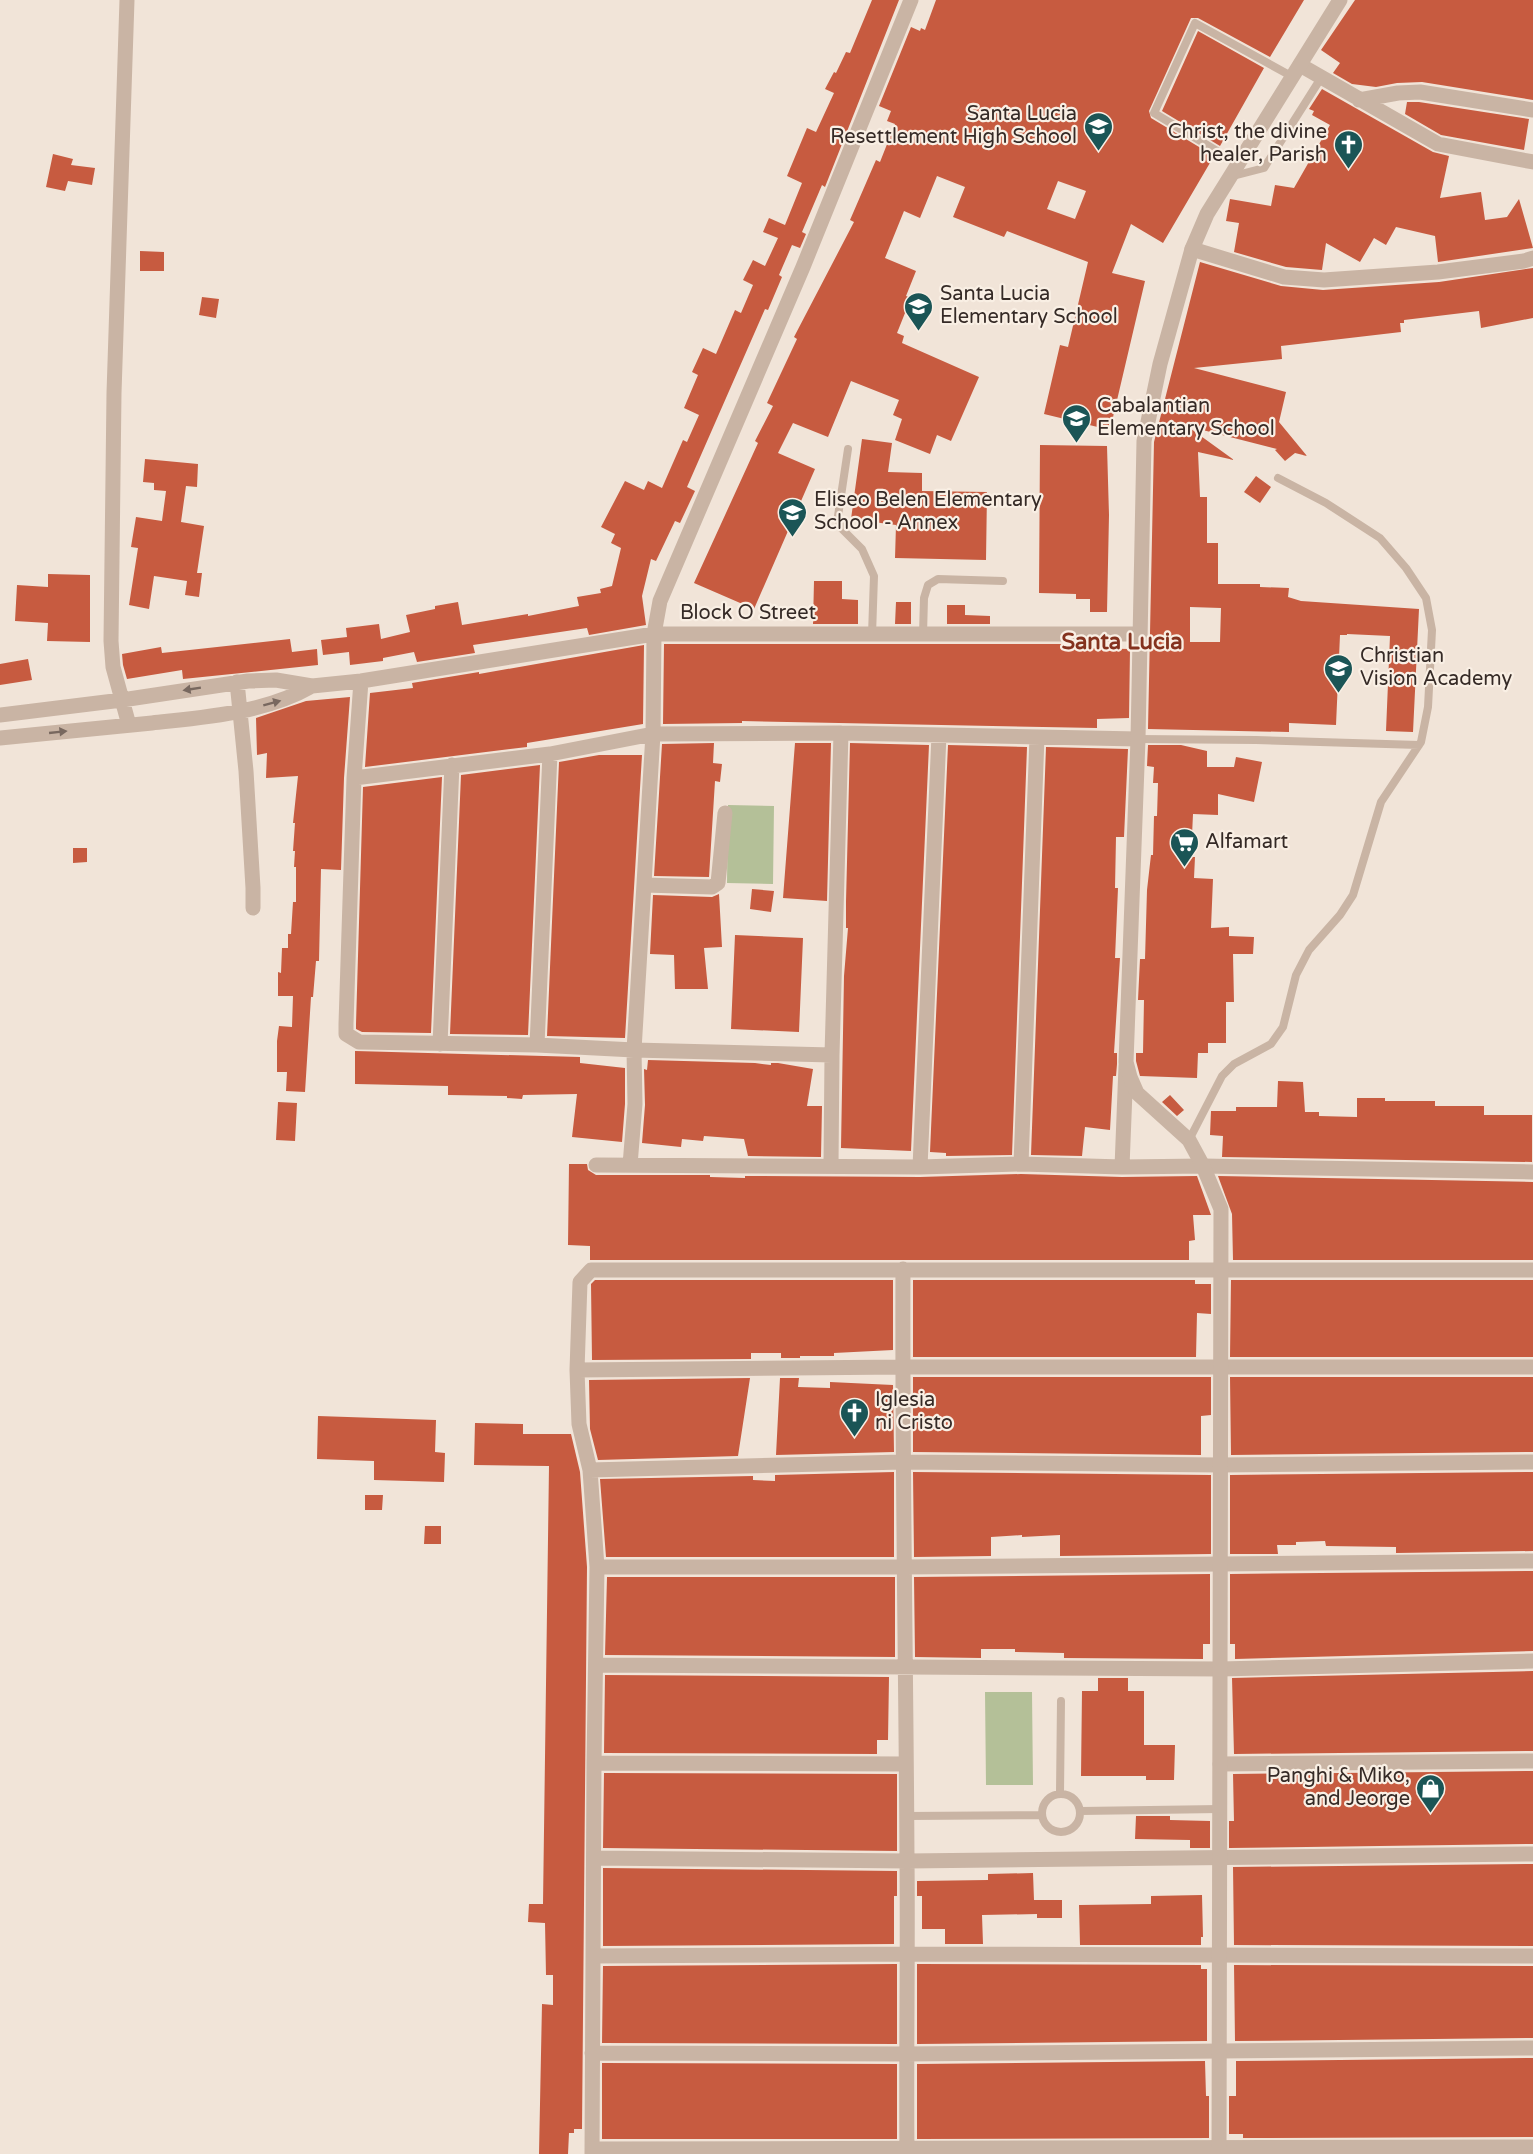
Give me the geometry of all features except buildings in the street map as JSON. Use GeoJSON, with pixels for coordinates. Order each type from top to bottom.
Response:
{"type":"FeatureCollection","features":[{"type":"Feature","properties":{"kind":"street"},"geometry":{"type":"LineString","coordinates":[[127,0],[114,393],[111,641],[113,667],[129,725]]}},
{"type":"Feature","properties":{"kind":"street"},"geometry":{"type":"LineString","coordinates":[[630,1165],[635,1104],[634,1050],[653,734],[654,634],[660,601],[803,267],[911,0]]}},
{"type":"Feature","properties":{"kind":"street"},"geometry":{"type":"LineString","coordinates":[[1122,1167],[1138,740],[1144,441],[1160,364],[1192,249],[1208,214],[1340,0]]}},
{"type":"Feature","properties":{"kind":"street"},"geometry":{"type":"LineString","coordinates":[[1296,71],[1321,78],[1437,144],[1533,162]]}},
{"type":"Feature","properties":{"kind":"street"},"geometry":{"type":"LineString","coordinates":[[1359,100],[1398,93],[1420,92],[1533,110]]}},
{"type":"Feature","properties":{"kind":"street"},"geometry":{"type":"LineString","coordinates":[[1192,249],[1284,277],[1324,280],[1438,272],[1533,258]]}},
{"type":"Feature","properties":{"kind":"street","name":"Block O Street"},"geometry":{"type":"LineString","coordinates":[[312,686],[362,681],[654,634],[1139,634]]}},
{"type":"Feature","properties":{"kind":"street"},"geometry":{"type":"LineString","coordinates":[[0,715],[122,700],[237,682],[276,680],[312,686]]}},
{"type":"Feature","properties":{"kind":"street"},"geometry":{"type":"LineString","coordinates":[[362,681],[354,778],[346,1034],[358,1042],[537,1045],[832,1055]]}},
{"type":"Feature","properties":{"kind":"street"},"geometry":{"type":"LineString","coordinates":[[237,682],[254,888],[253,908]]}},
{"type":"Feature","properties":{"kind":"street"},"geometry":{"type":"LineString","coordinates":[[0,738],[241,711],[273,704],[295,696],[312,686]]}},
{"type":"Feature","properties":{"kind":"street"},"geometry":{"type":"LineString","coordinates":[[354,778],[550,754],[653,734],[841,733],[1138,740]]}},
{"type":"Feature","properties":{"kind":"street"},"geometry":{"type":"LineString","coordinates":[[831,1165],[841,733]]}},
{"type":"Feature","properties":{"kind":"street"},"geometry":{"type":"LineString","coordinates":[[920,1167],[939,735]]}},
{"type":"Feature","properties":{"kind":"street"},"geometry":{"type":"LineString","coordinates":[[1021,1164],[1036,737]]}},
{"type":"Feature","properties":{"kind":"street"},"geometry":{"type":"LineString","coordinates":[[537,1045],[550,754]]}},
{"type":"Feature","properties":{"kind":"street"},"geometry":{"type":"LineString","coordinates":[[440,1044],[452,765]]}},
{"type":"Feature","properties":{"kind":"street"},"geometry":{"type":"LineString","coordinates":[[644,885],[712,887],[718,884],[725,813]]}},
{"type":"Feature","properties":{"kind":"street"},"geometry":{"type":"LineString","coordinates":[[1126,1062],[1137,1093],[1189,1140],[1221,1209],[1219,2151]]}},
{"type":"Feature","properties":{"kind":"street"},"geometry":{"type":"LineString","coordinates":[[596,1165],[920,1167],[1021,1164],[1533,1172]]}},
{"type":"Feature","properties":{"kind":"street"},"geometry":{"type":"LineString","coordinates":[[903,1269],[902,1462],[906,1668],[907,2151]]}},
{"type":"Feature","properties":{"kind":"street"},"geometry":{"type":"LineString","coordinates":[[1533,1270],[591,1270],[580,1282],[577,1370],[579,1424],[590,1470],[597,1567],[592,2151],[1219,2151],[1533,2147]]}},
{"type":"Feature","properties":{"kind":"street"},"geometry":{"type":"LineString","coordinates":[[577,1370],[903,1367],[1533,1367]]}},
{"type":"Feature","properties":{"kind":"street"},"geometry":{"type":"LineString","coordinates":[[590,1470],[902,1462],[1220,1465],[1533,1462]]}},
{"type":"Feature","properties":{"kind":"street"},"geometry":{"type":"LineString","coordinates":[[597,1567],[905,1567],[1533,1561]]}},
{"type":"Feature","properties":{"kind":"street"},"geometry":{"type":"LineString","coordinates":[[597,1665],[1220,1669],[1533,1661]]}},
{"type":"Feature","properties":{"kind":"street"},"geometry":{"type":"LineString","coordinates":[[1220,1764],[1533,1761]]}},
{"type":"Feature","properties":{"kind":"street"},"geometry":{"type":"LineString","coordinates":[[594,1763],[906,1764]]}},
{"type":"Feature","properties":{"kind":"street"},"geometry":{"type":"LineString","coordinates":[[594,1858],[907,1861],[1533,1854]]}},
{"type":"Feature","properties":{"kind":"street"},"geometry":{"type":"LineString","coordinates":[[594,1956],[907,1954],[1533,1956]]}},
{"type":"Feature","properties":{"kind":"street"},"geometry":{"type":"LineString","coordinates":[[592,2053],[905,2054],[1533,2048]]}},
{"type":"Feature","properties":{"kind":"lane"},"geometry":{"type":"LineString","coordinates":[[1217,151],[1154,113],[1195,23],[1296,71]]}},
{"type":"Feature","properties":{"kind":"lane"},"geometry":{"type":"LineString","coordinates":[[1231,177],[1264,168],[1321,78]]}},
{"type":"Feature","properties":{"kind":"lane"},"geometry":{"type":"LineString","coordinates":[[848,449],[838,516],[841,528],[862,549],[874,576],[872,635]]}},
{"type":"Feature","properties":{"kind":"lane"},"geometry":{"type":"LineString","coordinates":[[1189,1140],[1222,1076],[1234,1064],[1271,1044],[1283,1027],[1296,975],[1309,950],[1340,915],[1353,895],[1381,802],[1419,746],[1428,707],[1432,630],[1426,598],[1406,568],[1380,538],[1326,503],[1278,478]]}},
{"type":"Feature","properties":{"kind":"lane"},"geometry":{"type":"LineString","coordinates":[[922,635],[924,598],[928,585],[938,579],[1003,581]]}},
{"type":"Feature","properties":{"kind":"lane"},"geometry":{"type":"LineString","coordinates":[[1138,740],[1256,740],[1419,746]]}},
{"type":"Feature","properties":{"kind":"lane"},"geometry":{"type":"LineString","coordinates":[[1060,1793],[1061,1701]]}},
{"type":"Feature","properties":{"kind":"lane"},"geometry":{"type":"LineString","coordinates":[[1060,1793],[1074,1797],[1081,1811],[1077,1826],[1062,1833],[1048,1828],[1042,1815],[1046,1801],[1060,1793]]}},
{"type":"Feature","properties":{"kind":"lane"},"geometry":{"type":"LineString","coordinates":[[1081,1811],[1219,1809]]}},
{"type":"Feature","properties":{"kind":"lane"},"geometry":{"type":"LineString","coordinates":[[907,1816],[1042,1815]]}},
{"type":"Feature","properties":{"kind":"green space"},"geometry":{"type":"Polygon","coordinates":[[[728,805],[774,806],[773,884],[727,883],[728,805]]]}},
{"type":"Feature","properties":{"kind":"green space"},"geometry":{"type":"Polygon","coordinates":[[[985,1692],[1032,1692],[1033,1785],[986,1785],[985,1692]]]}},
{"type":"Feature","properties":{"kind":"place","name":"Santa Lucia Resettlement High School"},"geometry":{"type":"Point","coordinates":[1098,152]}},
{"type":"Feature","properties":{"kind":"place","name":"Christ, the divine healer, Parish"},"geometry":{"type":"Point","coordinates":[1348,170]}},
{"type":"Feature","properties":{"kind":"place","name":"Santa Lucia Elementary School"},"geometry":{"type":"Point","coordinates":[919,332]}},
{"type":"Feature","properties":{"kind":"place","name":"Cabalantian Elementary School"},"geometry":{"type":"Point","coordinates":[1076,444]}},
{"type":"Feature","properties":{"kind":"place","name":"Eliseo Belen Elementary School - Annex"},"geometry":{"type":"Point","coordinates":[793,538]}},
{"type":"Feature","properties":{"kind":"place","name":"Christian Vision Academy"},"geometry":{"type":"Point","coordinates":[1339,694]}},
{"type":"Feature","properties":{"kind":"place","name":"Alfamart"},"geometry":{"type":"Point","coordinates":[1184,868]}},
{"type":"Feature","properties":{"kind":"place","name":"Iglesia ni Cristo"},"geometry":{"type":"Point","coordinates":[854,1438]}},
{"type":"Feature","properties":{"kind":"place","name":"Panghi & Miko, and Jeorge"},"geometry":{"type":"Point","coordinates":[1431,1814]}},
{"type":"Feature","properties":{"kind":"district","name":"Santa Lucia"},"geometry":{"type":"Point","coordinates":[1122,642]}}]}
